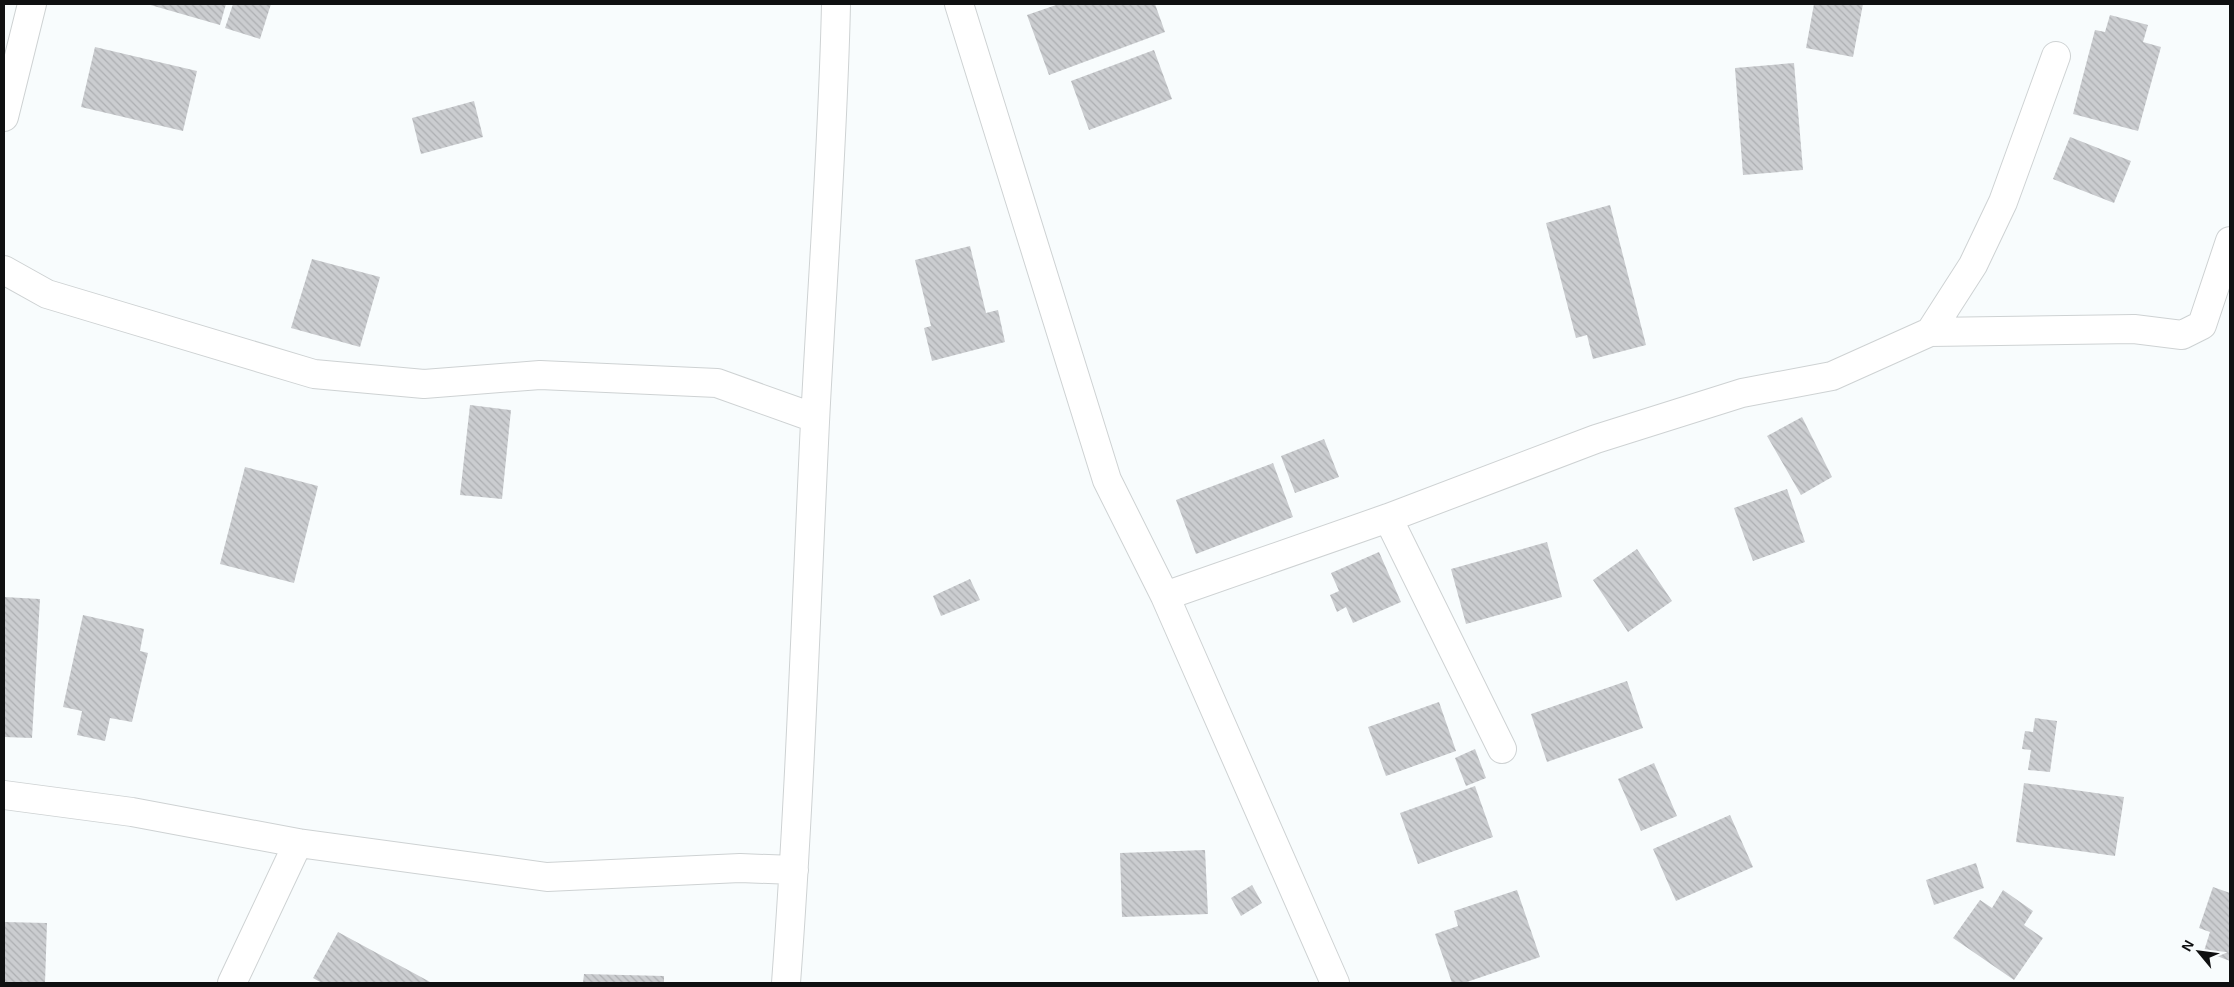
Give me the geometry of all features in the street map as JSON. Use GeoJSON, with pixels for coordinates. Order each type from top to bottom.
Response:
{"type":"FeatureCollection","features":[{"type":"Feature","properties":{"kind":"street"},"geometry":{"type":"LineString","coordinates":[[4,117],[32,4]]}},
{"type":"Feature","properties":{"kind":"street"},"geometry":{"type":"LineString","coordinates":[[786,983],[794,870],[815,418],[834,97],[836,4]]}},
{"type":"Feature","properties":{"kind":"street"},"geometry":{"type":"LineString","coordinates":[[959,4],[1107,480],[1165,596],[1335,983]]}},
{"type":"Feature","properties":{"kind":"street"},"geometry":{"type":"LineString","coordinates":[[1930,332],[1974,265],[2003,202],[2056,56]]}},
{"type":"Feature","properties":{"kind":"street"},"geometry":{"type":"LineString","coordinates":[[1165,596],[1388,518],[1596,439],[1742,393],[1832,376],[1930,332],[2134,329],[2182,335],[2202,326],[2230,240]]}},
{"type":"Feature","properties":{"kind":"street"},"geometry":{"type":"LineString","coordinates":[[4,270],[47,294],[314,374],[424,384],[540,375],[716,383],[815,418]]}},
{"type":"Feature","properties":{"kind":"street"},"geometry":{"type":"LineString","coordinates":[[1388,518],[1502,749]]}},
{"type":"Feature","properties":{"kind":"street"},"geometry":{"type":"LineString","coordinates":[[4,795],[132,812],[298,843],[547,876],[740,868],[794,870]]}},
{"type":"Feature","properties":{"kind":"street"},"geometry":{"type":"LineString","coordinates":[[232,983],[298,843]]}},
{"type":"Feature","properties":{"kind":"building"},"geometry":{"type":"Polygon","coordinates":[[[147,4],[226,4],[220,25],[147,4]]]}},
{"type":"Feature","properties":{"kind":"building"},"geometry":{"type":"Polygon","coordinates":[[[233,4],[271,4],[260,39],[225,28],[233,4]]]}},
{"type":"Feature","properties":{"kind":"building"},"geometry":{"type":"Polygon","coordinates":[[[1059,4],[1155,4],[1165,32],[1049,75],[1027,15],[1059,4]]]}},
{"type":"Feature","properties":{"kind":"building"},"geometry":{"type":"Polygon","coordinates":[[[1814,4],[1863,4],[1853,57],[1806,48],[1814,4]]]}},
{"type":"Feature","properties":{"kind":"building"},"geometry":{"type":"Polygon","coordinates":[[[2110,15],[2148,25],[2143,42],[2161,47],[2138,131],[2073,114],[2095,30],[2105,32],[2110,15]]]}},
{"type":"Feature","properties":{"kind":"building"},"geometry":{"type":"Polygon","coordinates":[[[95,47],[197,71],[183,131],[81,107],[95,47]]]}},
{"type":"Feature","properties":{"kind":"building"},"geometry":{"type":"Polygon","coordinates":[[[1154,50],[1172,99],[1089,130],[1071,81],[1154,50]]]}},
{"type":"Feature","properties":{"kind":"building"},"geometry":{"type":"Polygon","coordinates":[[[1794,63],[1803,170],[1743,175],[1735,68],[1794,63]]]}},
{"type":"Feature","properties":{"kind":"building"},"geometry":{"type":"Polygon","coordinates":[[[474,101],[483,137],[421,154],[412,118],[474,101]]]}},
{"type":"Feature","properties":{"kind":"building"},"geometry":{"type":"Polygon","coordinates":[[[2070,137],[2131,161],[2114,203],[2053,179],[2070,137]]]}},
{"type":"Feature","properties":{"kind":"building"},"geometry":{"type":"Polygon","coordinates":[[[1610,205],[1646,345],[1593,359],[1587,335],[1576,338],[1546,223],[1610,205]]]}},
{"type":"Feature","properties":{"kind":"building"},"geometry":{"type":"Polygon","coordinates":[[[970,246],[986,313],[998,310],[1005,342],[932,361],[924,328],[931,326],[915,260],[970,246]]]}},
{"type":"Feature","properties":{"kind":"building"},"geometry":{"type":"Polygon","coordinates":[[[312,259],[380,277],[360,347],[291,328],[312,259]]]}},
{"type":"Feature","properties":{"kind":"building"},"geometry":{"type":"Polygon","coordinates":[[[470,405],[511,410],[502,499],[460,495],[470,405]]]}},
{"type":"Feature","properties":{"kind":"building"},"geometry":{"type":"Polygon","coordinates":[[[1802,417],[1832,477],[1801,495],[1767,436],[1802,417]]]}},
{"type":"Feature","properties":{"kind":"building"},"geometry":{"type":"Polygon","coordinates":[[[1324,439],[1339,477],[1295,493],[1281,456],[1324,439]]]}},
{"type":"Feature","properties":{"kind":"building"},"geometry":{"type":"Polygon","coordinates":[[[1273,463],[1293,517],[1196,554],[1176,500],[1273,463]]]}},
{"type":"Feature","properties":{"kind":"building"},"geometry":{"type":"Polygon","coordinates":[[[245,467],[318,486],[294,583],[220,564],[245,467]]]}},
{"type":"Feature","properties":{"kind":"building"},"geometry":{"type":"Polygon","coordinates":[[[1787,489],[1805,542],[1753,561],[1734,508],[1787,489]]]}},
{"type":"Feature","properties":{"kind":"building"},"geometry":{"type":"Polygon","coordinates":[[[1547,542],[1562,597],[1466,624],[1451,569],[1547,542]]]}},
{"type":"Feature","properties":{"kind":"building"},"geometry":{"type":"Polygon","coordinates":[[[1637,549],[1672,601],[1628,632],[1593,580],[1637,549]]]}},
{"type":"Feature","properties":{"kind":"building"},"geometry":{"type":"Polygon","coordinates":[[[1379,552],[1401,602],[1353,623],[1346,607],[1337,612],[1330,595],[1339,591],[1331,573],[1379,552]]]}},
{"type":"Feature","properties":{"kind":"building"},"geometry":{"type":"Polygon","coordinates":[[[970,579],[980,600],[941,616],[933,596],[970,579]]]}},
{"type":"Feature","properties":{"kind":"building"},"geometry":{"type":"Polygon","coordinates":[[[4,597],[40,599],[32,738],[4,737],[4,597]]]}},
{"type":"Feature","properties":{"kind":"building"},"geometry":{"type":"Polygon","coordinates":[[[83,615],[144,629],[140,651],[148,653],[132,722],[110,718],[105,741],[77,735],[82,711],[63,707],[83,615]]]}},
{"type":"Feature","properties":{"kind":"building"},"geometry":{"type":"Polygon","coordinates":[[[1627,681],[1643,728],[1547,762],[1531,714],[1627,681]]]}},
{"type":"Feature","properties":{"kind":"building"},"geometry":{"type":"Polygon","coordinates":[[[1439,702],[1456,751],[1386,776],[1368,727],[1439,702]]]}},
{"type":"Feature","properties":{"kind":"building"},"geometry":{"type":"Polygon","coordinates":[[[2035,718],[2057,721],[2050,772],[2028,770],[2031,750],[2022,749],[2025,731],[2033,732],[2035,718]]]}},
{"type":"Feature","properties":{"kind":"building"},"geometry":{"type":"Polygon","coordinates":[[[1475,749],[1486,778],[1466,786],[1455,758],[1475,749]]]}},
{"type":"Feature","properties":{"kind":"building"},"geometry":{"type":"Polygon","coordinates":[[[1654,763],[1677,816],[1641,831],[1618,779],[1654,763]]]}},
{"type":"Feature","properties":{"kind":"building"},"geometry":{"type":"Polygon","coordinates":[[[2024,783],[2124,797],[2115,856],[2016,842],[2024,783]]]}},
{"type":"Feature","properties":{"kind":"building"},"geometry":{"type":"Polygon","coordinates":[[[1475,786],[1493,837],[1418,864],[1400,813],[1475,786]]]}},
{"type":"Feature","properties":{"kind":"building"},"geometry":{"type":"Polygon","coordinates":[[[1730,815],[1753,867],[1676,901],[1653,849],[1730,815]]]}},
{"type":"Feature","properties":{"kind":"building"},"geometry":{"type":"Polygon","coordinates":[[[1205,850],[1208,914],[1122,917],[1120,853],[1205,850]]]}},
{"type":"Feature","properties":{"kind":"building"},"geometry":{"type":"Polygon","coordinates":[[[1976,863],[1984,888],[1934,905],[1926,880],[1976,863]]]}},
{"type":"Feature","properties":{"kind":"building"},"geometry":{"type":"Polygon","coordinates":[[[1252,885],[1262,903],[1241,916],[1231,898],[1252,885]]]}},
{"type":"Feature","properties":{"kind":"building"},"geometry":{"type":"Polygon","coordinates":[[[2213,887],[2230,893],[2230,961],[2204,951],[2210,932],[2199,928],[2213,887]]]}},
{"type":"Feature","properties":{"kind":"building"},"geometry":{"type":"Polygon","coordinates":[[[1517,890],[1540,957],[1464,983],[1452,983],[1435,934],[1458,926],[1454,911],[1517,890]]]}},
{"type":"Feature","properties":{"kind":"building"},"geometry":{"type":"Polygon","coordinates":[[[2003,890],[2033,911],[2024,925],[2043,938],[2014,980],[1953,938],[1980,900],[1992,908],[2003,890]]]}},
{"type":"Feature","properties":{"kind":"building"},"geometry":{"type":"Polygon","coordinates":[[[4,922],[47,923],[45,983],[4,983],[4,922]]]}},
{"type":"Feature","properties":{"kind":"building"},"geometry":{"type":"Polygon","coordinates":[[[338,932],[432,983],[322,983],[313,978],[338,932]]]}},
{"type":"Feature","properties":{"kind":"building"},"geometry":{"type":"Polygon","coordinates":[[[584,974],[664,976],[664,983],[583,983],[584,974]]]}}]}
